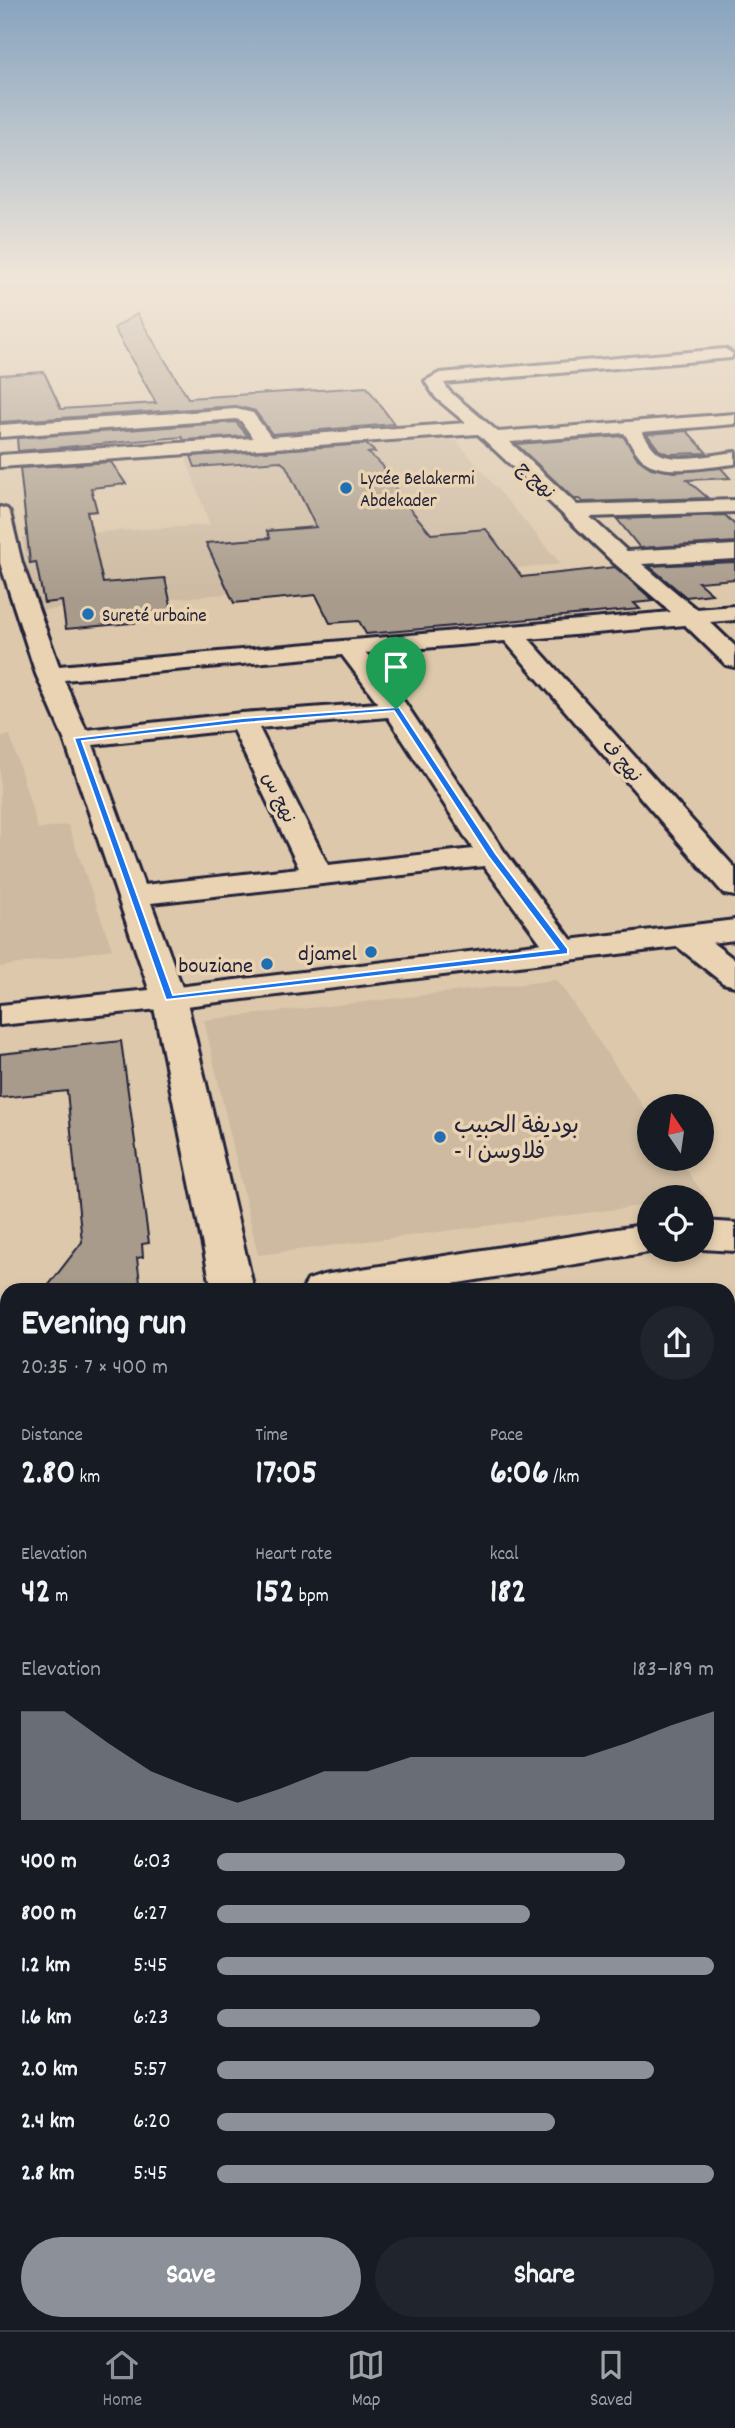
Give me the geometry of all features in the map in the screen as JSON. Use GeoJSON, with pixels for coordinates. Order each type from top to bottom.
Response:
{"type":"FeatureCollection","features":[{"type":"Feature","properties":{"kind":"street","name":"نهج ج"},"geometry":{"type":"LineString","coordinates":[[434,382],[442,394],[732,656]]}},
{"type":"Feature","properties":{"kind":"street"},"geometry":{"type":"LineString","coordinates":[[0,431],[236,414],[247,417],[266,443]]}},
{"type":"Feature","properties":{"kind":"street"},"geometry":{"type":"LineString","coordinates":[[568,414],[591,431]]}},
{"type":"Feature","properties":{"kind":"street"},"geometry":{"type":"LineString","coordinates":[[0,461],[266,443],[591,431],[735,419]]}},
{"type":"Feature","properties":{"kind":"street"},"geometry":{"type":"LineString","coordinates":[[630,428],[650,457],[656,459],[673,462],[735,458]]}},
{"type":"Feature","properties":{"kind":"street"},"geometry":{"type":"LineString","coordinates":[[571,511],[735,506]]}},
{"type":"Feature","properties":{"kind":"street"},"geometry":{"type":"LineString","coordinates":[[0,513],[6,564],[77,739],[169,998],[231,1283]]}},
{"type":"Feature","properties":{"kind":"street"},"geometry":{"type":"LineString","coordinates":[[622,558],[735,552]]}},
{"type":"Feature","properties":{"kind":"street"},"geometry":{"type":"LineString","coordinates":[[49,674],[735,613]]}},
{"type":"Feature","properties":{"kind":"street","name":"نهج ف"},"geometry":{"type":"LineString","coordinates":[[511,633],[735,887]]}},
{"type":"Feature","properties":{"kind":"street"},"geometry":{"type":"LineString","coordinates":[[348,646],[396,709],[492,856],[564,951]]}},
{"type":"Feature","properties":{"kind":"street"},"geometry":{"type":"LineString","coordinates":[[77,739],[243,721],[396,709]]}},
{"type":"Feature","properties":{"kind":"street","name":"نهج س"},"geometry":{"type":"LineString","coordinates":[[243,721],[317,873]]}},
{"type":"Feature","properties":{"kind":"street"},"geometry":{"type":"LineString","coordinates":[[132,896],[317,873],[492,856]]}},
{"type":"Feature","properties":{"kind":"street"},"geometry":{"type":"LineString","coordinates":[[0,1014],[169,998],[735,930]]}},
{"type":"Feature","properties":{"kind":"street"},"geometry":{"type":"LineString","coordinates":[[685,937],[735,976]]}},
{"type":"Feature","properties":{"kind":"street"},"geometry":{"type":"LineString","coordinates":[[714,1236],[735,1237]]}},
{"type":"Feature","properties":{"kind":"street"},"geometry":{"type":"LineString","coordinates":[[410,1283],[448,1280],[637,1241]]}},
{"type":"Feature","properties":{"kind":"shaded area","name":"Lycée Belakermi Abdekader"},"geometry":{"type":"Polygon","coordinates":[[[450,433],[561,564],[34,611],[22,537],[210,525],[183,451],[450,433]]]}},
{"type":"Feature","properties":{"kind":"shaded area"},"geometry":{"type":"Polygon","coordinates":[[[10,735],[38,829],[68,825],[112,949],[0,967],[0,736],[10,735]]]}},
{"type":"Feature","properties":{"kind":"shaded area","name":"بوديفة الحبيب - فلاوسن 1"},"geometry":{"type":"Polygon","coordinates":[[[557,980],[637,1097],[637,1171],[687,1171],[697,1185],[637,1185],[637,1207],[258,1255],[204,1020],[557,980]]]}},
{"type":"Feature","properties":{"kind":"building"},"geometry":{"type":"Polygon","coordinates":[[[0,382],[48,382],[61,409],[156,403],[144,382],[178,382],[188,398],[367,387],[394,424],[272,434],[255,411],[236,406],[0,422],[0,382]]]}},
{"type":"Feature","properties":{"kind":"building"},"geometry":{"type":"Polygon","coordinates":[[[236,422],[248,436],[184,440],[182,437],[18,451],[17,438],[236,422]]]}},
{"type":"Feature","properties":{"kind":"building"},"geometry":{"type":"Polygon","coordinates":[[[687,431],[707,453],[668,454],[659,450],[647,434],[687,431]]]}},
{"type":"Feature","properties":{"kind":"building"},"geometry":{"type":"Polygon","coordinates":[[[623,436],[638,459],[651,468],[674,472],[721,468],[730,478],[687,480],[708,498],[583,502],[574,499],[516,444],[623,436]]]}},
{"type":"Feature","properties":{"kind":"building"},"geometry":{"type":"Polygon","coordinates":[[[366,444],[375,452],[368,453],[382,465],[401,498],[431,534],[486,529],[522,577],[615,567],[654,601],[634,603],[640,609],[366,634],[359,621],[330,623],[316,595],[234,603],[206,543],[270,538],[267,531],[316,527],[286,466],[280,461],[195,467],[191,456],[366,444]]]}},
{"type":"Feature","properties":{"kind":"building"},"geometry":{"type":"Polygon","coordinates":[[[111,462],[126,484],[91,488],[97,511],[87,512],[103,583],[165,578],[174,619],[66,629],[62,601],[44,603],[36,562],[30,563],[20,468],[111,462]]]}},
{"type":"Feature","properties":{"kind":"building"},"geometry":{"type":"Polygon","coordinates":[[[725,515],[735,525],[735,542],[640,548],[617,519],[725,515]]]}},
{"type":"Feature","properties":{"kind":"building"},"geometry":{"type":"Polygon","coordinates":[[[735,562],[735,579],[698,582],[712,594],[686,597],[649,566],[735,562]]]}},
{"type":"Feature","properties":{"kind":"building"},"geometry":{"type":"Polygon","coordinates":[[[121,1041],[149,1243],[142,1244],[143,1257],[137,1258],[140,1282],[50,1283],[82,1242],[67,1091],[0,1098],[0,1054],[121,1041]]]}},
{"type":"Feature","properties":{"kind":"place","name":"Lycée Belakermi Abdekader"},"geometry":{"type":"Point","coordinates":[346,488]}},
{"type":"Feature","properties":{"kind":"place","name":"Sureté urbaine"},"geometry":{"type":"Point","coordinates":[88,614]}},
{"type":"Feature","properties":{"kind":"place","name":"djamel"},"geometry":{"type":"Point","coordinates":[371,952]}},
{"type":"Feature","properties":{"kind":"place","name":"bouziane"},"geometry":{"type":"Point","coordinates":[267,964]}},
{"type":"Feature","properties":{"kind":"place","name":"بوديفة الحبيب - فلاوسن 1"},"geometry":{"type":"Point","coordinates":[440,1137]}},
{"type":"Feature","properties":{"kind":"route"},"geometry":{"type":"LineString","coordinates":[[396,709],[492,856],[564,951],[169,998],[77,739],[243,721],[396,709]]}}]}
